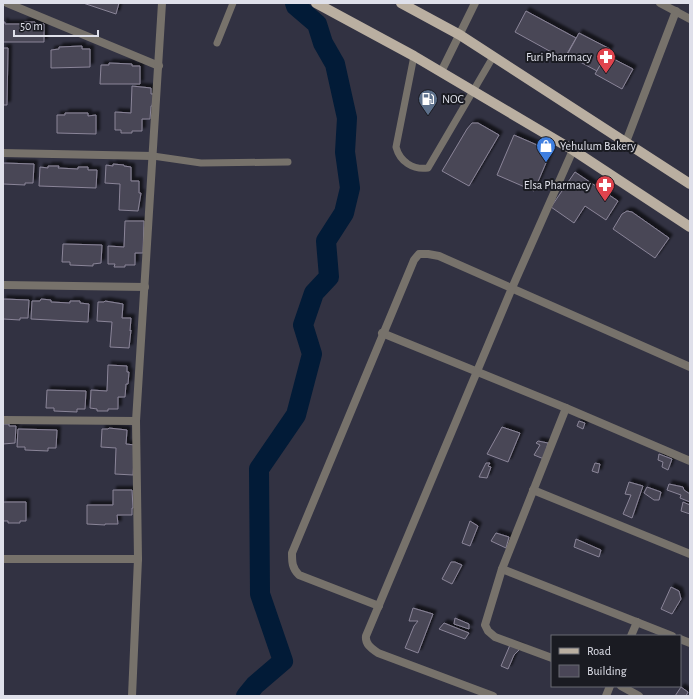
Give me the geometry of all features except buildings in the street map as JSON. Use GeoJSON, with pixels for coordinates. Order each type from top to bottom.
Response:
{"type":"FeatureCollection","features":[{"type":"Feature","properties":{"kind":"main road"},"geometry":{"type":"LineString","coordinates":[[316,3],[414,56],[573,150],[690,227]]}},
{"type":"Feature","properties":{"kind":"main road"},"geometry":{"type":"LineString","coordinates":[[401,3],[460,35],[690,184]]}},
{"type":"Feature","properties":{"kind":"street"},"geometry":{"type":"LineString","coordinates":[[7,3],[159,66]]}},
{"type":"Feature","properties":{"kind":"street"},"geometry":{"type":"LineString","coordinates":[[132,696],[138,559],[136,421],[162,3]]}},
{"type":"Feature","properties":{"kind":"street"},"geometry":{"type":"LineString","coordinates":[[441,72],[475,3]]}},
{"type":"Feature","properties":{"kind":"street"},"geometry":{"type":"LineString","coordinates":[[660,3],[690,18]]}},
{"type":"Feature","properties":{"kind":"street"},"geometry":{"type":"LineString","coordinates":[[626,142],[676,11]]}},
{"type":"Feature","properties":{"kind":"street"},"geometry":{"type":"LineString","coordinates":[[493,696],[378,653],[368,646],[366,636],[512,288],[573,150]]}},
{"type":"Feature","properties":{"kind":"street"},"geometry":{"type":"LineString","coordinates":[[3,153],[153,156]]}},
{"type":"Feature","properties":{"kind":"street"},"geometry":{"type":"LineString","coordinates":[[379,606],[299,575],[294,569],[292,553],[382,333],[414,260],[420,254],[439,256],[690,368]]}},
{"type":"Feature","properties":{"kind":"street"},"geometry":{"type":"LineString","coordinates":[[3,285],[145,287]]}},
{"type":"Feature","properties":{"kind":"street"},"geometry":{"type":"LineString","coordinates":[[382,333],[566,408],[690,461]]}},
{"type":"Feature","properties":{"kind":"street"},"geometry":{"type":"LineString","coordinates":[[551,658],[495,637],[488,631],[485,625],[502,569],[566,408]]}},
{"type":"Feature","properties":{"kind":"street"},"geometry":{"type":"LineString","coordinates":[[3,420],[136,421]]}},
{"type":"Feature","properties":{"kind":"street"},"geometry":{"type":"LineString","coordinates":[[533,490],[690,554]]}},
{"type":"Feature","properties":{"kind":"street"},"geometry":{"type":"LineString","coordinates":[[3,559],[138,559]]}},
{"type":"Feature","properties":{"kind":"street"},"geometry":{"type":"LineString","coordinates":[[502,569],[670,635]]}},
{"type":"Feature","properties":{"kind":"street"},"geometry":{"type":"LineString","coordinates":[[631,635],[637,622]]}},
{"type":"Feature","properties":{"kind":"street"},"geometry":{"type":"LineString","coordinates":[[624,687],[639,696]]}},
{"type":"Feature","properties":{"kind":"lane"},"geometry":{"type":"LineString","coordinates":[[217,43],[233,3]]}},
{"type":"Feature","properties":{"kind":"lane"},"geometry":{"type":"LineString","coordinates":[[414,56],[396,147],[398,155],[407,163],[419,169],[428,168],[493,57]]}},
{"type":"Feature","properties":{"kind":"lane"},"geometry":{"type":"LineString","coordinates":[[153,156],[201,162],[288,162]]}},
{"type":"Feature","properties":{"kind":"waterway"},"geometry":{"type":"LineString","coordinates":[[246,696],[255,685],[283,661],[260,594],[259,469],[296,415],[312,354],[303,325],[314,293],[329,277],[326,241],[344,213],[350,188],[345,152],[347,118],[335,64],[323,43],[317,24],[296,6],[295,3]]}},
{"type":"Feature","properties":{"kind":"place","name":"Furi Pharmacy"},"geometry":{"type":"Point","coordinates":[606,74]}},
{"type":"Feature","properties":{"kind":"place","name":"NOC"},"geometry":{"type":"Point","coordinates":[428,116]}},
{"type":"Feature","properties":{"kind":"place","name":"Yehulum Bakery"},"geometry":{"type":"Point","coordinates":[546,163]}},
{"type":"Feature","properties":{"kind":"place","name":"Elsa Pharmacy"},"geometry":{"type":"Point","coordinates":[605,202]}}]}
